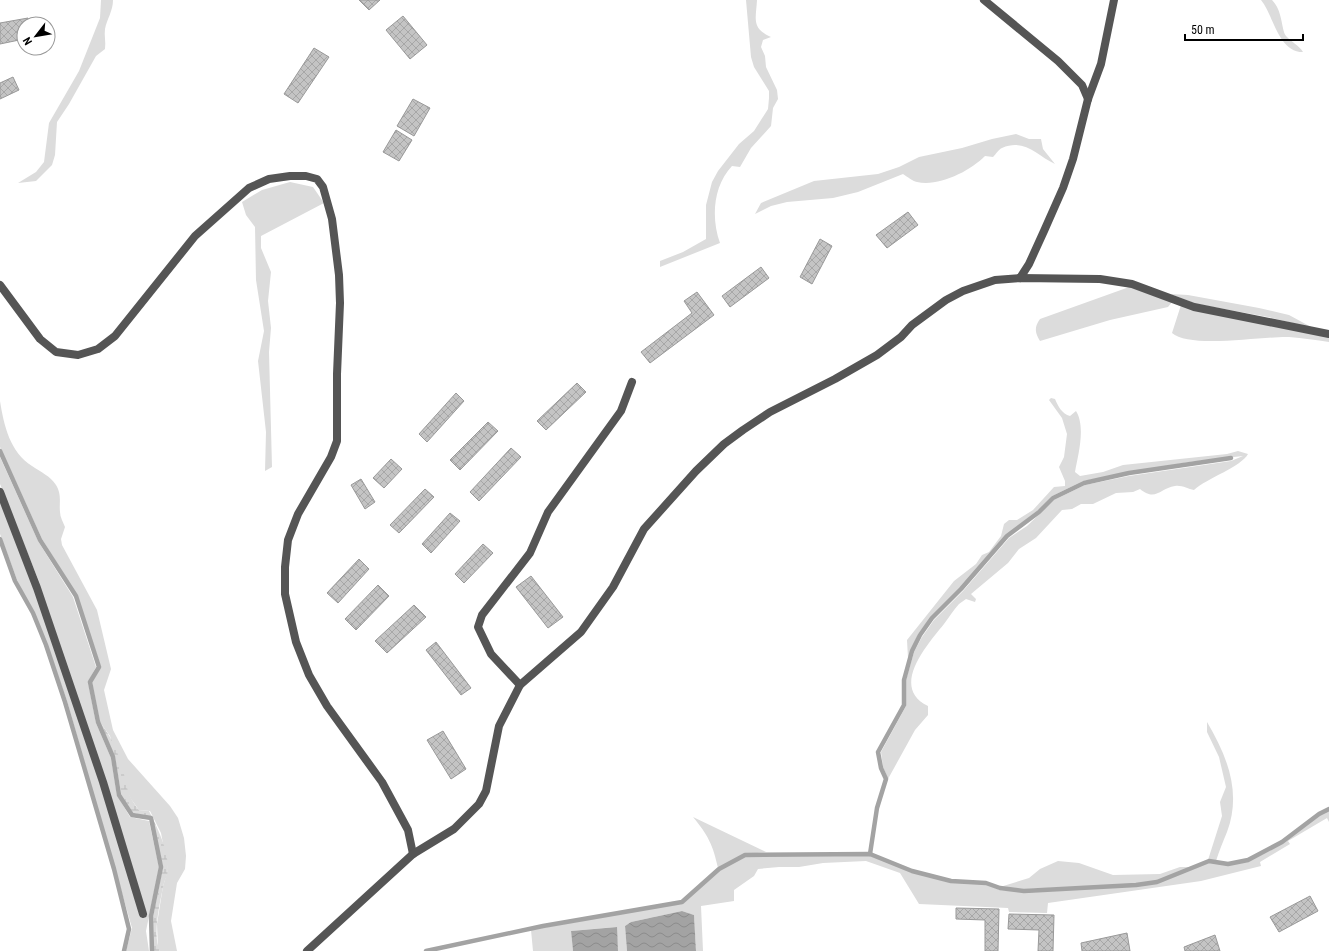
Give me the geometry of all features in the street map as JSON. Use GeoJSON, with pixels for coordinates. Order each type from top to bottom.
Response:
{"type":"FeatureCollection","features":[{"type":"Feature","properties":{"kind":"street"},"geometry":{"type":"LineString","coordinates":[[984,0],[1058,61],[1082,85],[1088,99]]}},
{"type":"Feature","properties":{"kind":"street"},"geometry":{"type":"LineString","coordinates":[[1020,278],[1029,264],[1063,188],[1073,159],[1088,99],[1101,64],[1114,0]]}},
{"type":"Feature","properties":{"kind":"street"},"geometry":{"type":"LineString","coordinates":[[0,285],[40,339],[56,352],[78,355],[98,349],[115,336],[195,236],[249,188],[269,179],[290,176],[306,176],[317,179],[323,187],[332,219],[339,275],[340,303],[337,441],[331,457],[298,514],[288,540],[284,567],[286,594],[296,642],[309,675],[327,706],[382,782],[408,830],[413,854]]}},
{"type":"Feature","properties":{"kind":"street"},"geometry":{"type":"LineString","coordinates":[[306,951],[413,854],[454,829],[479,804],[486,790],[500,726],[520,685],[581,632],[613,587],[644,529],[696,471],[724,444],[770,412],[877,355],[912,325],[963,291],[995,280],[1020,278],[1100,279],[1132,284],[1194,307],[1329,334]]}},
{"type":"Feature","properties":{"kind":"street"},"geometry":{"type":"LineString","coordinates":[[520,685],[491,654],[478,627],[482,615],[530,553],[548,512],[621,411],[632,382]]}},
{"type":"Feature","properties":{"kind":"street"},"geometry":{"type":"LineString","coordinates":[[0,492],[37,588],[98,767],[143,914]]}},
{"type":"Feature","properties":{"kind":"green space"},"geometry":{"type":"Polygon","coordinates":[[[101,0],[113,0],[105,29],[105,49],[96,56],[57,122],[55,155],[52,165],[36,181],[18,183],[36,172],[44,162],[49,123],[79,71],[100,18],[101,0]]]}},
{"type":"Feature","properties":{"kind":"green space"},"geometry":{"type":"Polygon","coordinates":[[[746,0],[757,0],[756,22],[760,30],[771,37],[763,40],[761,47],[765,56],[766,67],[777,90],[778,99],[773,108],[771,126],[751,148],[740,167],[732,166],[721,183],[717,193],[715,213],[715,223],[720,243],[660,267],[660,261],[683,252],[706,239],[706,205],[712,182],[718,171],[739,144],[754,131],[768,109],[769,91],[754,67],[751,57],[746,0]]]}},
{"type":"Feature","properties":{"kind":"green space"},"geometry":{"type":"Polygon","coordinates":[[[1261,0],[1272,0],[1276,4],[1284,33],[1303,52],[1288,46],[1282,40],[1261,0]]]}},
{"type":"Feature","properties":{"kind":"green space"},"geometry":{"type":"Polygon","coordinates":[[[1016,134],[1029,139],[1041,139],[1043,149],[1055,164],[1030,149],[1017,145],[1010,145],[999,150],[993,157],[985,156],[979,162],[963,172],[944,180],[926,183],[917,182],[903,174],[858,192],[833,198],[787,202],[771,206],[755,214],[761,203],[814,181],[878,174],[899,167],[919,157],[1016,134]]]}},
{"type":"Feature","properties":{"kind":"green space"},"geometry":{"type":"Polygon","coordinates":[[[290,182],[313,187],[324,203],[261,236],[261,248],[271,272],[268,301],[271,328],[269,352],[272,467],[265,471],[266,432],[258,361],[264,331],[256,280],[255,227],[246,215],[242,202],[262,190],[290,182]]]}},
{"type":"Feature","properties":{"kind":"green space"},"geometry":{"type":"Polygon","coordinates":[[[1132,286],[1172,302],[1168,307],[1110,320],[1040,341],[1038,338],[1036,327],[1040,319],[1132,286]]]}},
{"type":"Feature","properties":{"kind":"green space"},"geometry":{"type":"Polygon","coordinates":[[[1170,294],[1188,295],[1289,315],[1313,328],[1268,317],[1197,304],[1170,294]]]}},
{"type":"Feature","properties":{"kind":"green space"},"geometry":{"type":"Polygon","coordinates":[[[1181,305],[1329,336],[1329,342],[1289,337],[1228,341],[1181,338],[1172,333],[1181,305]]]}},
{"type":"Feature","properties":{"kind":"green space"},"geometry":{"type":"Polygon","coordinates":[[[1051,398],[1055,399],[1063,412],[1070,416],[1076,411],[1079,418],[1081,433],[1075,472],[1080,476],[1103,472],[1123,465],[1227,454],[1238,451],[1248,454],[1244,459],[1231,468],[1194,490],[1175,486],[1158,493],[1150,494],[1145,493],[1140,489],[1133,492],[1116,493],[1093,504],[1081,504],[1072,509],[1062,510],[1036,538],[1019,549],[1008,563],[971,594],[976,599],[975,602],[966,599],[959,604],[929,643],[915,665],[912,677],[912,688],[917,698],[928,706],[928,715],[915,730],[888,779],[883,767],[881,752],[906,706],[906,680],[914,652],[934,620],[963,591],[1009,538],[1027,526],[1054,500],[1085,485],[1129,476],[1231,461],[1243,456],[1189,462],[1083,481],[1052,496],[1038,510],[1006,535],[960,588],[931,617],[918,634],[908,658],[907,640],[954,581],[976,564],[982,555],[989,552],[1001,536],[1004,524],[1009,520],[1017,520],[1033,510],[1054,487],[1065,486],[1065,481],[1059,467],[1064,457],[1067,434],[1062,418],[1049,400],[1051,398]]]}},
{"type":"Feature","properties":{"kind":"green space"},"geometry":{"type":"Polygon","coordinates":[[[0,401],[6,429],[13,446],[24,460],[54,482],[58,489],[60,495],[60,514],[65,527],[61,539],[62,545],[97,610],[111,669],[104,690],[113,730],[128,759],[170,806],[178,818],[184,838],[186,856],[185,869],[177,883],[171,921],[177,951],[160,951],[158,949],[157,924],[163,886],[168,870],[161,833],[150,811],[139,810],[131,799],[126,789],[110,736],[100,722],[92,682],[101,667],[77,595],[42,539],[0,447],[0,401]]]}},
{"type":"Feature","properties":{"kind":"green space"},"geometry":{"type":"Polygon","coordinates":[[[0,457],[38,541],[73,597],[96,667],[88,682],[96,723],[111,758],[117,795],[130,817],[149,821],[159,867],[146,931],[149,951],[126,951],[132,928],[67,701],[47,644],[17,580],[0,534],[0,499],[40,584],[0,484],[0,457]]]}},
{"type":"Feature","properties":{"kind":"green space"},"geometry":{"type":"Polygon","coordinates":[[[100,722],[110,736],[115,747],[131,798],[139,810],[149,811],[152,817],[133,813],[121,794],[115,757],[100,722]]]}},
{"type":"Feature","properties":{"kind":"green space"},"geometry":{"type":"Polygon","coordinates":[[[1207,722],[1221,748],[1233,789],[1231,817],[1216,861],[1208,860],[1222,816],[1220,802],[1226,787],[1219,757],[1207,732],[1207,722]]]}},
{"type":"Feature","properties":{"kind":"green space"},"geometry":{"type":"Polygon","coordinates":[[[1329,810],[1329,822],[1327,818],[1288,841],[1290,844],[1260,862],[1261,866],[1201,881],[1048,903],[1047,913],[1009,912],[1008,908],[919,904],[900,873],[866,861],[823,863],[799,867],[758,869],[754,876],[734,890],[734,901],[701,906],[703,951],[696,951],[694,915],[682,911],[631,922],[625,926],[627,951],[618,951],[616,927],[571,931],[573,951],[533,951],[531,930],[682,903],[719,870],[745,856],[869,855],[912,872],[951,882],[986,884],[1000,890],[1024,892],[1136,886],[1157,883],[1209,862],[1228,865],[1249,861],[1283,843],[1319,815],[1329,810]]]}},
{"type":"Feature","properties":{"kind":"green space"},"geometry":{"type":"Polygon","coordinates":[[[152,817],[159,832],[168,862],[168,869],[157,919],[157,937],[160,951],[154,951],[153,917],[163,867],[152,817]]]}},
{"type":"Feature","properties":{"kind":"green space"},"geometry":{"type":"Polygon","coordinates":[[[693,817],[766,852],[745,854],[718,868],[709,841],[703,829],[693,817]]]}},
{"type":"Feature","properties":{"kind":"green space"},"geometry":{"type":"Polygon","coordinates":[[[1058,861],[1079,863],[1113,875],[1160,874],[1180,867],[1191,867],[1156,881],[1136,884],[1025,889],[1000,887],[1029,878],[1040,869],[1058,861]]]}},
{"type":"Feature","properties":{"kind":"water"},"geometry":{"type":"Polygon","coordinates":[[[682,911],[694,915],[696,951],[627,951],[625,926],[631,922],[682,911]]]}},
{"type":"Feature","properties":{"kind":"water"},"geometry":{"type":"Polygon","coordinates":[[[617,927],[618,951],[573,951],[571,931],[617,927]]]}},
{"type":"Feature","properties":{"kind":"building"},"geometry":{"type":"Polygon","coordinates":[[[359,0],[380,0],[369,10],[359,0]]]}},
{"type":"Feature","properties":{"kind":"building"},"geometry":{"type":"Polygon","coordinates":[[[403,16],[427,45],[410,59],[386,30],[403,16]]]}},
{"type":"Feature","properties":{"kind":"building"},"geometry":{"type":"Polygon","coordinates":[[[16,20],[16,41],[0,44],[0,23],[16,20]]]}},
{"type":"Feature","properties":{"kind":"building"},"geometry":{"type":"Polygon","coordinates":[[[314,48],[329,57],[298,103],[284,94],[314,48]]]}},
{"type":"Feature","properties":{"kind":"building"},"geometry":{"type":"Polygon","coordinates":[[[13,77],[19,90],[0,99],[0,83],[13,77]]]}},
{"type":"Feature","properties":{"kind":"building"},"geometry":{"type":"Polygon","coordinates":[[[413,99],[430,108],[414,136],[397,126],[413,99]]]}},
{"type":"Feature","properties":{"kind":"building"},"geometry":{"type":"Polygon","coordinates":[[[396,130],[412,140],[399,161],[383,152],[396,130]]]}},
{"type":"Feature","properties":{"kind":"building"},"geometry":{"type":"Polygon","coordinates":[[[908,212],[918,225],[887,248],[876,235],[908,212]]]}},
{"type":"Feature","properties":{"kind":"building"},"geometry":{"type":"Polygon","coordinates":[[[820,239],[832,246],[812,284],[800,277],[820,239]]]}},
{"type":"Feature","properties":{"kind":"building"},"geometry":{"type":"Polygon","coordinates":[[[761,267],[769,278],[730,307],[722,296],[761,267]]]}},
{"type":"Feature","properties":{"kind":"building"},"geometry":{"type":"Polygon","coordinates":[[[697,292],[714,315],[650,363],[641,352],[692,313],[684,301],[697,292]]]}},
{"type":"Feature","properties":{"kind":"building"},"geometry":{"type":"Polygon","coordinates":[[[577,383],[586,392],[546,430],[537,421],[577,383]]]}},
{"type":"Feature","properties":{"kind":"building"},"geometry":{"type":"Polygon","coordinates":[[[456,393],[464,401],[427,442],[419,434],[456,393]]]}},
{"type":"Feature","properties":{"kind":"building"},"geometry":{"type":"Polygon","coordinates":[[[488,422],[498,431],[460,470],[450,460],[488,422]]]}},
{"type":"Feature","properties":{"kind":"building"},"geometry":{"type":"Polygon","coordinates":[[[511,448],[521,457],[479,501],[470,492],[511,448]]]}},
{"type":"Feature","properties":{"kind":"building"},"geometry":{"type":"Polygon","coordinates":[[[391,459],[402,469],[384,488],[373,478],[391,459]]]}},
{"type":"Feature","properties":{"kind":"building"},"geometry":{"type":"Polygon","coordinates":[[[361,479],[375,502],[365,509],[351,485],[361,479]]]}},
{"type":"Feature","properties":{"kind":"building"},"geometry":{"type":"Polygon","coordinates":[[[425,489],[434,497],[399,533],[390,525],[425,489]]]}},
{"type":"Feature","properties":{"kind":"building"},"geometry":{"type":"Polygon","coordinates":[[[450,513],[460,521],[431,553],[422,544],[450,513]]]}},
{"type":"Feature","properties":{"kind":"building"},"geometry":{"type":"Polygon","coordinates":[[[483,544],[493,553],[464,583],[455,574],[483,544]]]}},
{"type":"Feature","properties":{"kind":"building"},"geometry":{"type":"Polygon","coordinates":[[[359,559],[369,569],[338,603],[327,593],[359,559]]]}},
{"type":"Feature","properties":{"kind":"building"},"geometry":{"type":"Polygon","coordinates":[[[531,576],[563,617],[548,628],[516,587],[531,576]]]}},
{"type":"Feature","properties":{"kind":"building"},"geometry":{"type":"Polygon","coordinates":[[[378,585],[389,596],[356,630],[345,619],[378,585]]]}},
{"type":"Feature","properties":{"kind":"building"},"geometry":{"type":"Polygon","coordinates":[[[414,605],[426,617],[387,653],[375,641],[414,605]]]}},
{"type":"Feature","properties":{"kind":"building"},"geometry":{"type":"Polygon","coordinates":[[[436,642],[471,688],[461,695],[426,650],[436,642]]]}},
{"type":"Feature","properties":{"kind":"building"},"geometry":{"type":"Polygon","coordinates":[[[443,731],[466,769],[451,779],[427,740],[443,731]]]}},
{"type":"Feature","properties":{"kind":"building"},"geometry":{"type":"Polygon","coordinates":[[[1310,896],[1318,911],[1279,932],[1270,917],[1310,896]]]}},
{"type":"Feature","properties":{"kind":"building"},"geometry":{"type":"Polygon","coordinates":[[[956,908],[999,909],[998,951],[985,951],[985,920],[956,919],[956,908]]]}},
{"type":"Feature","properties":{"kind":"building"},"geometry":{"type":"Polygon","coordinates":[[[1009,914],[1054,915],[1053,951],[1038,951],[1039,930],[1008,929],[1009,914]]]}},
{"type":"Feature","properties":{"kind":"building"},"geometry":{"type":"Polygon","coordinates":[[[1127,933],[1130,951],[1082,951],[1081,943],[1127,933]]]}},
{"type":"Feature","properties":{"kind":"building"},"geometry":{"type":"Polygon","coordinates":[[[1215,935],[1220,951],[1185,951],[1184,947],[1215,935]]]}},
{"type":"Feature","properties":{"kind":"waterway"},"geometry":{"type":"LineString","coordinates":[[0,451],[40,540],[76,596],[99,667],[90,682],[98,722],[113,757],[119,795],[132,815],[151,818],[161,867],[151,916],[152,951]]}},
{"type":"Feature","properties":{"kind":"waterway"},"geometry":{"type":"LineString","coordinates":[[870,854],[877,808],[886,779],[881,768],[878,752],[904,705],[904,680],[912,651],[920,635],[932,618],[961,589],[1007,536],[1039,512],[1053,498],[1084,483],[1129,473],[1231,458]]}},
{"type":"Feature","properties":{"kind":"waterway"},"geometry":{"type":"LineString","coordinates":[[0,539],[15,581],[33,613],[46,645],[65,702],[114,869],[129,929],[124,951]]}},
{"type":"Feature","properties":{"kind":"waterway"},"geometry":{"type":"LineString","coordinates":[[426,951],[543,926],[682,902],[719,869],[745,855],[870,854],[912,871],[951,881],[986,883],[1000,888],[1024,891],[1136,885],[1157,882],[1209,861],[1228,864],[1248,860],[1282,842],[1319,814],[1329,809]]}}]}
